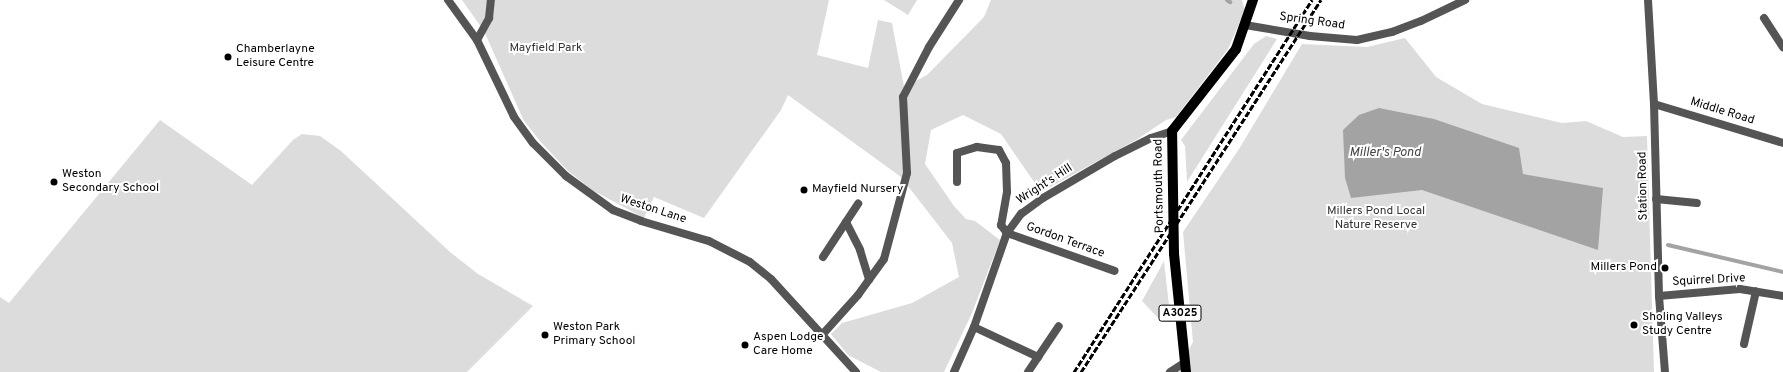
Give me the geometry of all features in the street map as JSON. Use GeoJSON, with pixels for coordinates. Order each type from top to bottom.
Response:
{"type":"FeatureCollection","features":[{"type":"Feature","properties":{"kind":"main road","name":"Portsmouth Road"},"geometry":{"type":"LineString","coordinates":[[1185,368],[1174,254],[1172,131],[1236,49],[1253,0]]}},
{"type":"Feature","properties":{"kind":"street","name":"Weston Lane"},"geometry":{"type":"LineString","coordinates":[[448,0],[477,40],[514,117],[533,143],[571,180],[605,206],[626,216],[709,241],[750,262],[771,279],[856,372]]}},
{"type":"Feature","properties":{"kind":"street"},"geometry":{"type":"LineString","coordinates":[[477,40],[489,18],[491,0]]}},
{"type":"Feature","properties":{"kind":"street"},"geometry":{"type":"LineString","coordinates":[[822,335],[884,260],[907,173],[903,97],[929,47],[958,0]]}},
{"type":"Feature","properties":{"kind":"street","name":"Spring Road"},"geometry":{"type":"LineString","coordinates":[[1245,25],[1324,38],[1357,40],[1414,24],[1465,0]]}},
{"type":"Feature","properties":{"kind":"street","name":"Station Road"},"geometry":{"type":"LineString","coordinates":[[1648,0],[1654,104],[1659,296],[1665,372]]}},
{"type":"Feature","properties":{"kind":"street"},"geometry":{"type":"LineString","coordinates":[[1764,18],[1783,47]]}},
{"type":"Feature","properties":{"kind":"street","name":"Middle Road"},"geometry":{"type":"LineString","coordinates":[[1654,104],[1783,143]]}},
{"type":"Feature","properties":{"kind":"street","name":"Wright's Hill"},"geometry":{"type":"LineString","coordinates":[[954,372],[974,327],[1007,233],[1021,214],[1043,198],[1136,145],[1172,131]]}},
{"type":"Feature","properties":{"kind":"street"},"geometry":{"type":"LineString","coordinates":[[957,182],[957,153],[977,147],[999,150],[1006,163],[1007,192],[1001,226],[1007,233]]}},
{"type":"Feature","properties":{"kind":"street"},"geometry":{"type":"LineString","coordinates":[[1656,199],[1697,203]]}},
{"type":"Feature","properties":{"kind":"street"},"geometry":{"type":"LineString","coordinates":[[823,258],[858,204]]}},
{"type":"Feature","properties":{"kind":"street"},"geometry":{"type":"LineString","coordinates":[[846,222],[860,250],[869,280]]}},
{"type":"Feature","properties":{"kind":"street","name":"Gordon Terrace"},"geometry":{"type":"LineString","coordinates":[[1007,233],[1115,272]]}},
{"type":"Feature","properties":{"kind":"street","name":"Squirrel Drive"},"geometry":{"type":"LineString","coordinates":[[1659,296],[1740,289],[1783,296]]}},
{"type":"Feature","properties":{"kind":"street"},"geometry":{"type":"LineString","coordinates":[[1744,344],[1756,291]]}},
{"type":"Feature","properties":{"kind":"street"},"geometry":{"type":"LineString","coordinates":[[1028,372],[1058,326]]}},
{"type":"Feature","properties":{"kind":"street"},"geometry":{"type":"LineString","coordinates":[[974,327],[1038,357]]}},
{"type":"Feature","properties":{"kind":"street"},"geometry":{"type":"LineString","coordinates":[[1170,372],[1185,368]]}},
{"type":"Feature","properties":{"kind":"green space","name":"Mayfield Park"},"geometry":{"type":"Polygon","coordinates":[[[462,0],[829,0],[817,55],[868,68],[878,20],[892,23],[904,87],[927,75],[984,17],[991,0],[1242,0],[1245,10],[1228,49],[1176,117],[1166,120],[1136,140],[1041,192],[1001,134],[963,115],[931,130],[925,164],[954,206],[966,219],[975,221],[1000,240],[972,313],[944,372],[881,372],[848,355],[831,334],[842,323],[912,303],[959,277],[952,243],[901,177],[788,95],[781,110],[704,218],[654,197],[644,218],[594,191],[568,171],[540,141],[524,121],[484,31],[462,0]]]}},
{"type":"Feature","properties":{"kind":"green space"},"geometry":{"type":"Polygon","coordinates":[[[884,0],[917,0],[908,15],[884,0]]]}},
{"type":"Feature","properties":{"kind":"green space"},"geometry":{"type":"Polygon","coordinates":[[[1266,36],[1277,39],[1187,182],[1185,146],[1181,140],[1254,44],[1266,36]]]}},
{"type":"Feature","properties":{"kind":"green space","name":"Millers Pond Local Nature Reserve"},"geometry":{"type":"Polygon","coordinates":[[[1405,38],[1436,77],[1482,104],[1562,123],[1586,121],[1623,137],[1647,136],[1654,372],[1177,372],[1193,342],[1183,232],[1239,149],[1302,44],[1367,47],[1405,38]]]}},
{"type":"Feature","properties":{"kind":"green space"},"geometry":{"type":"Polygon","coordinates":[[[160,120],[252,185],[293,140],[302,134],[320,136],[341,151],[450,252],[478,274],[533,306],[467,372],[0,372],[0,297],[9,303],[160,120]]]}},
{"type":"Feature","properties":{"kind":"green space"},"geometry":{"type":"Polygon","coordinates":[[[1164,261],[1171,322],[1159,319],[1142,301],[1164,261]]]}},
{"type":"Feature","properties":{"kind":"water","name":"Miller's Pond"},"geometry":{"type":"Polygon","coordinates":[[[1379,108],[1434,119],[1519,148],[1523,174],[1603,188],[1598,250],[1422,190],[1351,198],[1345,178],[1343,130],[1359,115],[1379,108]]]}},
{"type":"Feature","properties":{"kind":"waterway"},"geometry":{"type":"LineString","coordinates":[[1668,245],[1783,272]]}},
{"type":"Feature","properties":{"kind":"railway"},"geometry":{"type":"LineString","coordinates":[[1074,372],[1312,0]]}},
{"type":"Feature","properties":{"kind":"railway"},"geometry":{"type":"LineString","coordinates":[[1081,372],[1321,0]]}},
{"type":"Feature","properties":{"kind":"place","name":"Chamberlayne Leisure Centre"},"geometry":{"type":"Point","coordinates":[228,57]}},
{"type":"Feature","properties":{"kind":"place","name":"Weston Secondary School"},"geometry":{"type":"Point","coordinates":[54,182]}},
{"type":"Feature","properties":{"kind":"place","name":"Mayfield Nursery"},"geometry":{"type":"Point","coordinates":[804,190]}},
{"type":"Feature","properties":{"kind":"place","name":"Millers Pond"},"geometry":{"type":"Point","coordinates":[1665,268]}},
{"type":"Feature","properties":{"kind":"place","name":"Sholing Valleys Study Centre"},"geometry":{"type":"Point","coordinates":[1634,325]}},
{"type":"Feature","properties":{"kind":"place","name":"Weston Park Primary School"},"geometry":{"type":"Point","coordinates":[545,335]}},
{"type":"Feature","properties":{"kind":"place","name":"Aspen Lodge Care Home"},"geometry":{"type":"Point","coordinates":[745,345]}}]}
